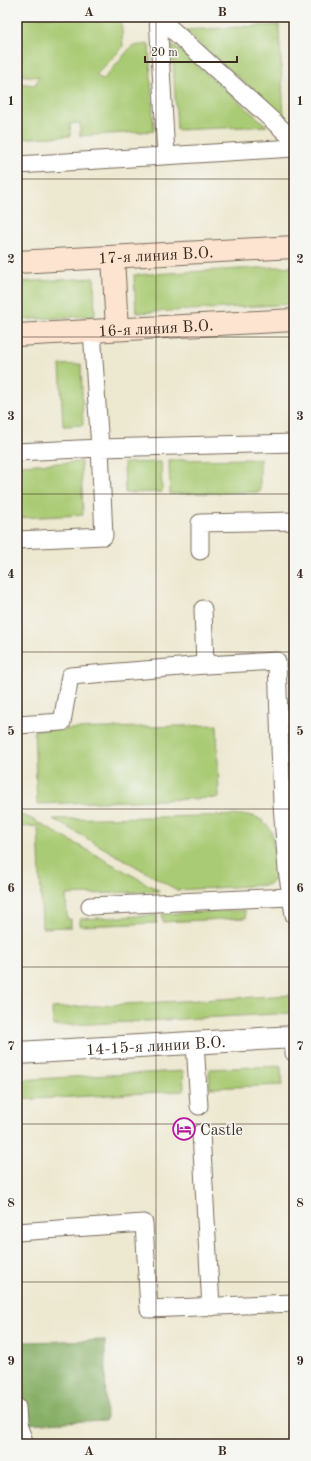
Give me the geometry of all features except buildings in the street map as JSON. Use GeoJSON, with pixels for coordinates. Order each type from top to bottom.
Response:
{"type":"FeatureCollection","features":[{"type":"Feature","properties":{"kind":"street","name":"17-я линия В.О."},"geometry":{"type":"LineString","coordinates":[[17,262],[294,247]]}},
{"type":"Feature","properties":{"kind":"street"},"geometry":{"type":"LineString","coordinates":[[113,257],[118,329]]}},
{"type":"Feature","properties":{"kind":"street","name":"16-я линия В.О."},"geometry":{"type":"LineString","coordinates":[[17,335],[294,320]]}},
{"type":"Feature","properties":{"kind":"street","name":"14-15-я линии В.О."},"geometry":{"type":"LineString","coordinates":[[17,1053],[195,1043],[294,1042]]}},
{"type":"Feature","properties":{"kind":"lane"},"geometry":{"type":"LineString","coordinates":[[158,17],[294,140]]}},
{"type":"Feature","properties":{"kind":"lane"},"geometry":{"type":"LineString","coordinates":[[158,17],[166,155]]}},
{"type":"Feature","properties":{"kind":"lane"},"geometry":{"type":"LineString","coordinates":[[17,165],[294,148]]}},
{"type":"Feature","properties":{"kind":"lane"},"geometry":{"type":"LineString","coordinates":[[17,540],[104,536],[92,331]]}},
{"type":"Feature","properties":{"kind":"lane"},"geometry":{"type":"LineString","coordinates":[[17,452],[100,448],[294,443]]}},
{"type":"Feature","properties":{"kind":"lane"},"geometry":{"type":"LineString","coordinates":[[200,551],[200,523],[294,521]]}},
{"type":"Feature","properties":{"kind":"lane"},"geometry":{"type":"LineString","coordinates":[[203,609],[205,665]]}},
{"type":"Feature","properties":{"kind":"lane"},"geometry":{"type":"LineString","coordinates":[[17,725],[62,722],[70,676],[205,665],[277,661],[282,804],[290,869],[290,897],[294,915]]}},
{"type":"Feature","properties":{"kind":"lane"},"geometry":{"type":"LineString","coordinates":[[90,906],[290,897]]}},
{"type":"Feature","properties":{"kind":"lane"},"geometry":{"type":"LineString","coordinates":[[195,1043],[199,1106]]}},
{"type":"Feature","properties":{"kind":"lane"},"geometry":{"type":"LineString","coordinates":[[201,1133],[211,1307]]}},
{"type":"Feature","properties":{"kind":"lane"},"geometry":{"type":"LineString","coordinates":[[17,1232],[144,1223],[149,1309],[294,1303]]}},
{"type":"Feature","properties":{"kind":"lane"},"geometry":{"type":"LineString","coordinates":[[17,1407],[18,1424],[25,1444]]}},
{"type":"Feature","properties":{"kind":"green space"},"geometry":{"type":"Polygon","coordinates":[[[17,17],[121,17],[123,47],[96,75],[103,80],[132,46],[149,44],[154,131],[80,136],[80,123],[70,124],[71,136],[17,139],[17,83],[35,85],[39,77],[17,75],[17,17]]]}},
{"type":"Feature","properties":{"kind":"green space"},"geometry":{"type":"Polygon","coordinates":[[[279,25],[284,117],[184,30],[279,25]]]}},
{"type":"Feature","properties":{"kind":"green space"},"geometry":{"type":"Polygon","coordinates":[[[172,44],[267,126],[177,130],[172,44]]]}},
{"type":"Feature","properties":{"kind":"green space"},"geometry":{"type":"Polygon","coordinates":[[[294,266],[294,304],[136,313],[134,275],[294,266]]]}},
{"type":"Feature","properties":{"kind":"green space"},"geometry":{"type":"Polygon","coordinates":[[[94,278],[95,316],[17,320],[17,282],[94,278]]]}},
{"type":"Feature","properties":{"kind":"green space"},"geometry":{"type":"Polygon","coordinates":[[[81,364],[83,425],[63,426],[60,365],[81,364]]]}},
{"type":"Feature","properties":{"kind":"green space"},"geometry":{"type":"Polygon","coordinates":[[[260,459],[260,492],[170,494],[169,460],[260,459]]]}},
{"type":"Feature","properties":{"kind":"green space"},"geometry":{"type":"Polygon","coordinates":[[[81,462],[83,515],[17,518],[17,465],[81,462]]]}},
{"type":"Feature","properties":{"kind":"green space"},"geometry":{"type":"Polygon","coordinates":[[[161,462],[162,492],[125,493],[124,463],[161,462]]]}},
{"type":"Feature","properties":{"kind":"green space"},"geometry":{"type":"Polygon","coordinates":[[[217,725],[219,798],[37,804],[34,730],[217,725]]]}},
{"type":"Feature","properties":{"kind":"green space"},"geometry":{"type":"Polygon","coordinates":[[[17,814],[30,818],[160,891],[66,895],[67,919],[71,919],[71,927],[42,928],[38,826],[17,827],[17,814]]]}},
{"type":"Feature","properties":{"kind":"green space"},"geometry":{"type":"Polygon","coordinates":[[[248,815],[263,821],[272,833],[276,874],[273,881],[267,885],[177,890],[53,819],[248,815]]]}},
{"type":"Feature","properties":{"kind":"green space"},"geometry":{"type":"Polygon","coordinates":[[[245,910],[246,918],[163,922],[162,914],[245,910]]]}},
{"type":"Feature","properties":{"kind":"green space"},"geometry":{"type":"Polygon","coordinates":[[[157,915],[157,923],[80,926],[80,919],[157,915]]]}},
{"type":"Feature","properties":{"kind":"green space"},"geometry":{"type":"Polygon","coordinates":[[[293,995],[294,1013],[53,1026],[52,1008],[293,995]]]}},
{"type":"Feature","properties":{"kind":"green space"},"geometry":{"type":"Polygon","coordinates":[[[281,1066],[282,1085],[210,1088],[209,1069],[281,1066]]]}},
{"type":"Feature","properties":{"kind":"green space"},"geometry":{"type":"Polygon","coordinates":[[[183,1071],[184,1091],[17,1100],[17,1080],[183,1071]]]}},
{"type":"Feature","properties":{"kind":"green space"},"geometry":{"type":"Polygon","coordinates":[[[105,1340],[106,1420],[25,1424],[22,1342],[105,1340]]]}},
{"type":"Feature","properties":{"kind":"place","name":"Castle"},"geometry":{"type":"Point","coordinates":[184,1129]}}]}
